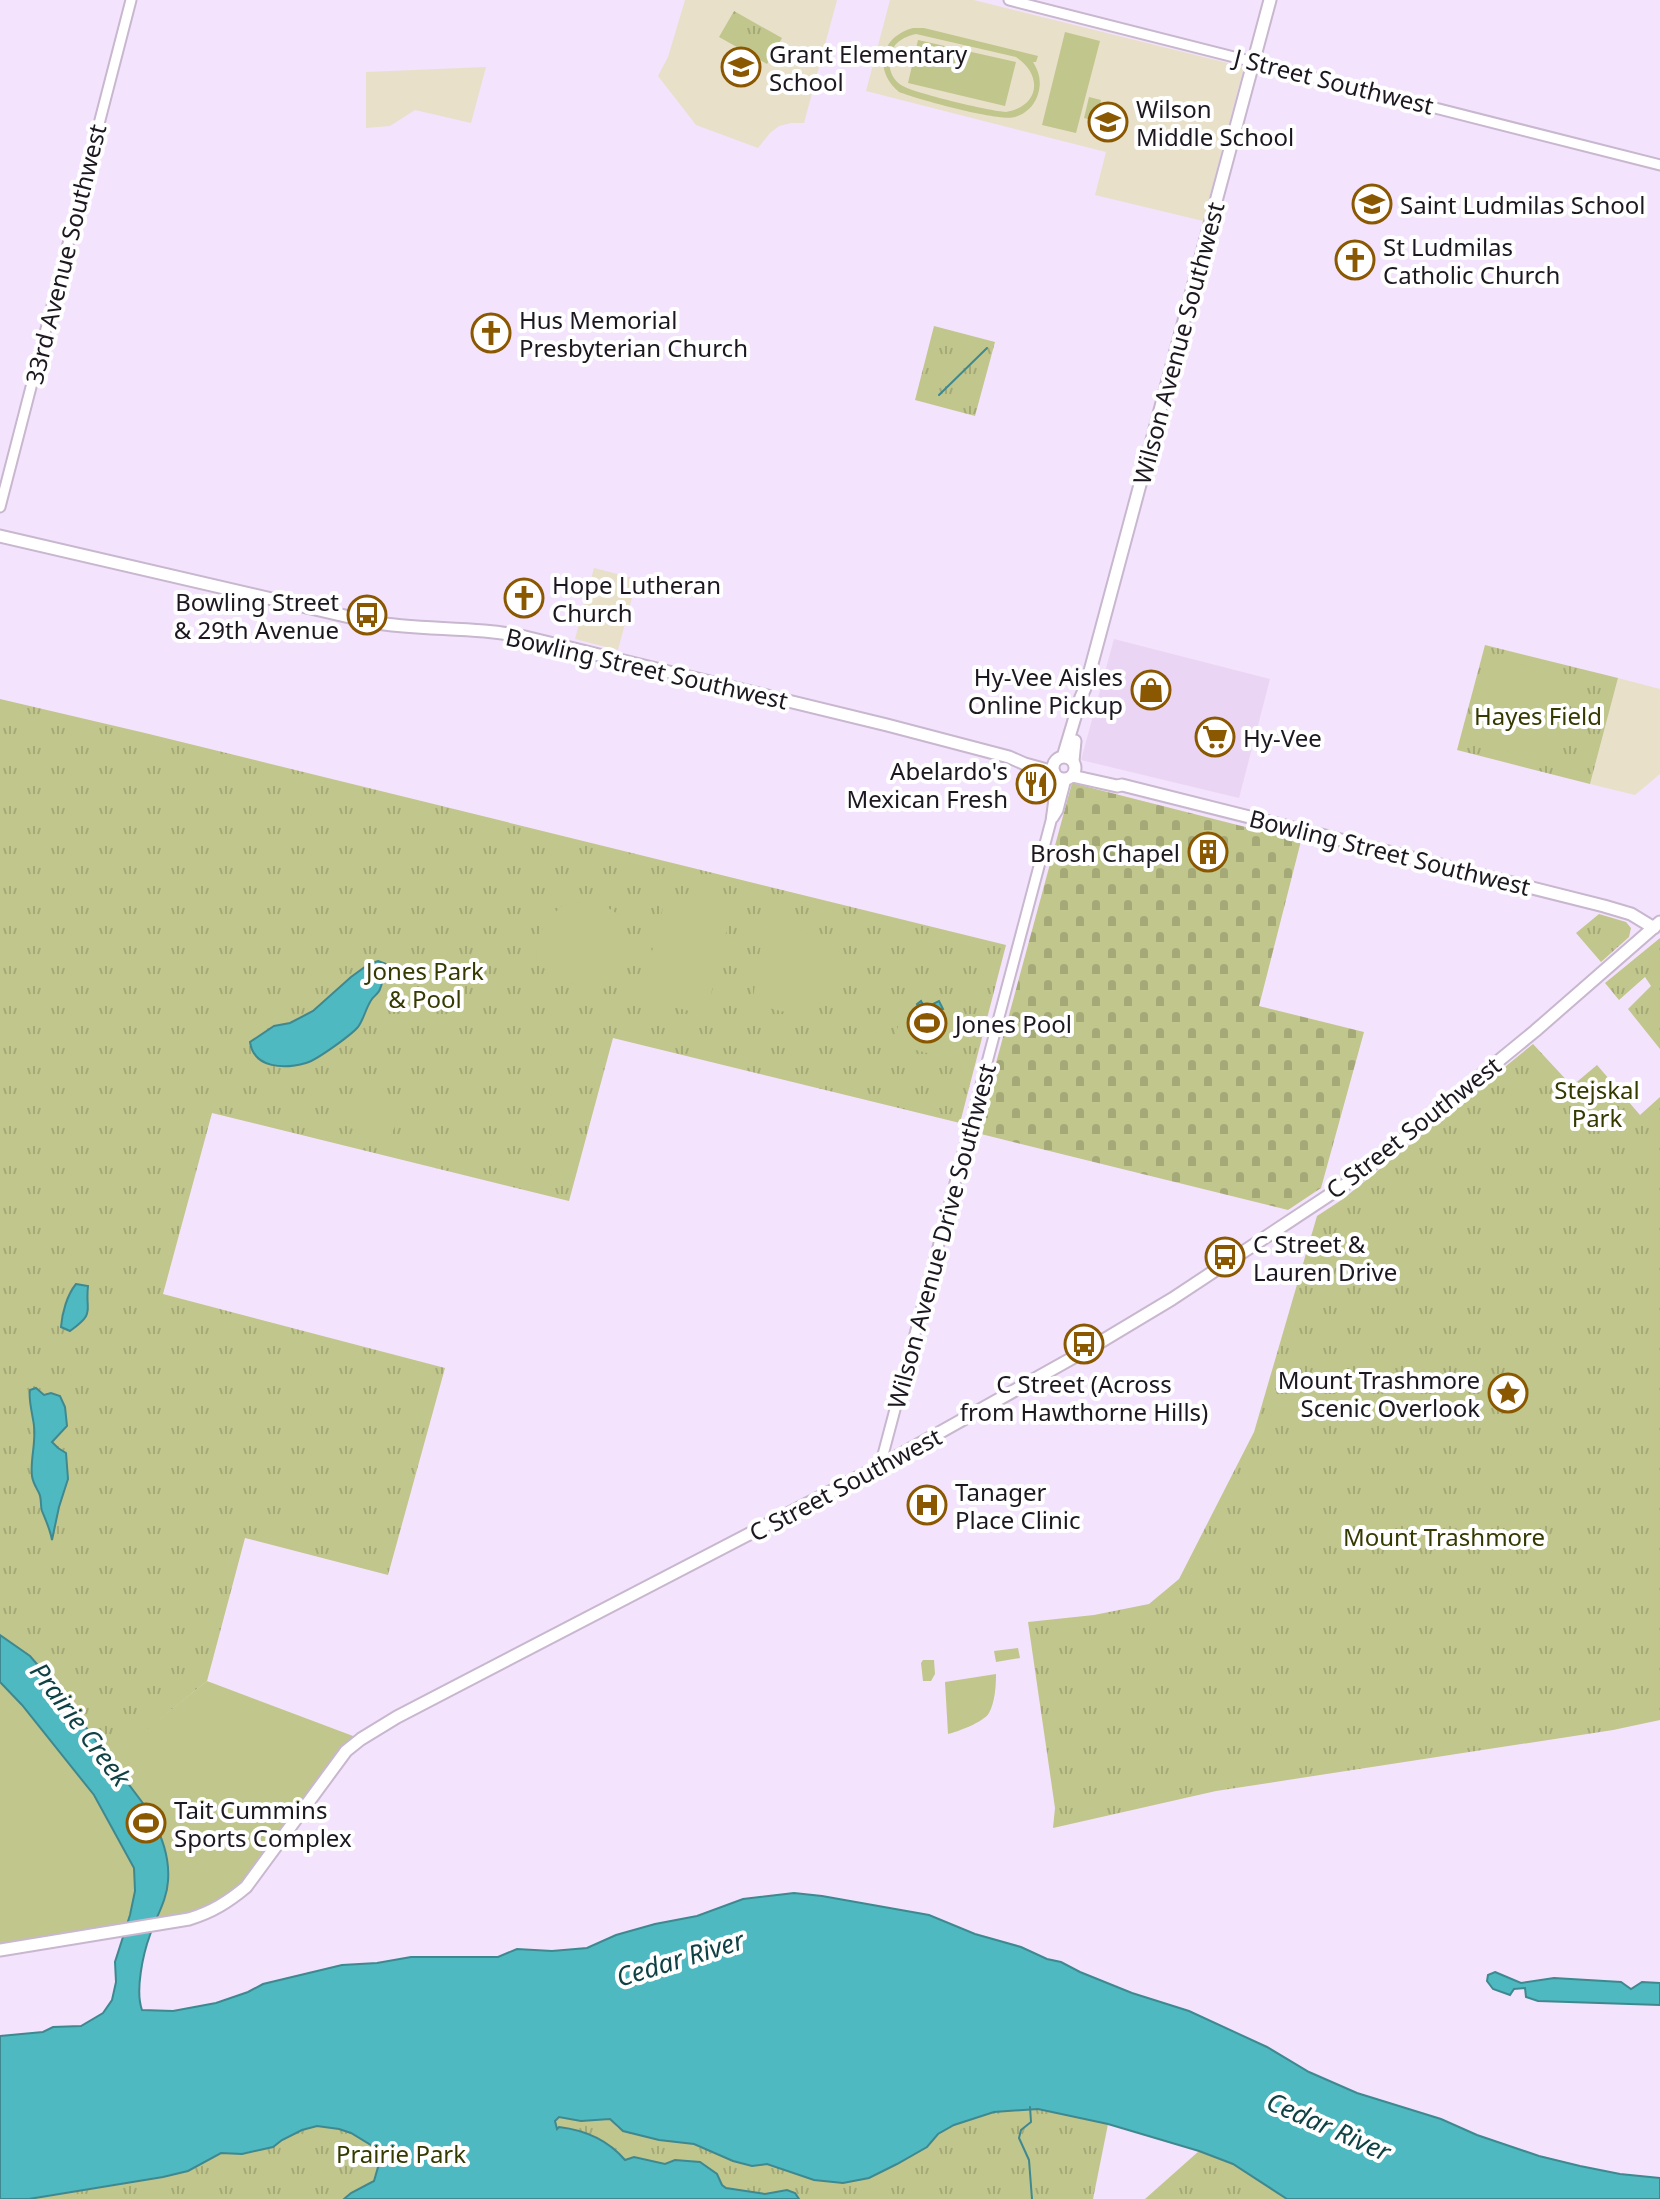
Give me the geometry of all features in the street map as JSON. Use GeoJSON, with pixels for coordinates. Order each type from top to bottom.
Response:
{"type":"FeatureCollection","features":[{"type":"Feature","properties":{"kind":"main road","name":"Wilson Avenue Southwest"},"geometry":{"type":"LineString","coordinates":[[1064,768],[1072,753],[1087,694],[1086,686],[1270,0]]}},
{"type":"Feature","properties":{"kind":"main road","name":"Bowling Street Southwest"},"geometry":{"type":"LineString","coordinates":[[0,536],[371,622],[525,637],[1009,757],[1020,756],[1082,770],[1116,779],[1122,785],[1614,908],[1657,925]]}},
{"type":"Feature","properties":{"kind":"main road","name":"C Street Southwest"},"geometry":{"type":"LineString","coordinates":[[0,1950],[169,1922],[209,1913],[229,1901],[246,1887],[346,1751],[378,1727],[880,1466],[1127,1327],[1358,1176],[1535,1031],[1657,925]]}},
{"type":"Feature","properties":{"kind":"street","name":"33rd Avenue Southwest"},"geometry":{"type":"LineString","coordinates":[[0,507],[131,0]]}},
{"type":"Feature","properties":{"kind":"street","name":"J Street Southwest"},"geometry":{"type":"LineString","coordinates":[[1009,0],[1660,165]]}},
{"type":"Feature","properties":{"kind":"street","name":"Wilson Avenue Drive Southwest"},"geometry":{"type":"LineString","coordinates":[[880,1466],[1064,768]]}},
{"type":"Feature","properties":{"kind":"shaded area","name":"Grant Elementary School"},"geometry":{"type":"Polygon","coordinates":[[[685,0],[837,0],[804,123],[779,126],[758,148],[696,125],[658,76],[668,57],[685,0]]]}},
{"type":"Feature","properties":{"kind":"shaded area","name":"Wilson Middle School"},"geometry":{"type":"Polygon","coordinates":[[[890,0],[974,0],[1244,67],[1203,221],[1095,195],[1106,152],[866,91],[890,0]]]}},
{"type":"Feature","properties":{"kind":"shaded area"},"geometry":{"type":"Polygon","coordinates":[[[486,67],[471,123],[415,110],[390,126],[366,128],[366,72],[486,67]]]}},
{"type":"Feature","properties":{"kind":"shaded area"},"geometry":{"type":"Polygon","coordinates":[[[594,568],[637,579],[618,650],[575,639],[594,568]]]}},
{"type":"Feature","properties":{"kind":"shaded area"},"geometry":{"type":"Polygon","coordinates":[[[1114,639],[1270,679],[1239,798],[1081,760],[1114,639]]]}},
{"type":"Feature","properties":{"kind":"shaded area"},"geometry":{"type":"Polygon","coordinates":[[[1618,678],[1660,689],[1660,774],[1635,795],[1590,784],[1618,678]]]}},
{"type":"Feature","properties":{"kind":"green space"},"geometry":{"type":"Polygon","coordinates":[[[734,11],[782,38],[767,64],[719,37],[734,11]]]}},
{"type":"Feature","properties":{"kind":"green space"},"geometry":{"type":"Polygon","coordinates":[[[924,28],[1038,56],[1033,62],[1040,83],[1035,101],[1022,114],[1006,118],[958,109],[899,92],[891,83],[883,64],[887,46],[902,32],[924,28]],[[916,34],[896,45],[891,53],[890,66],[895,80],[908,88],[1006,112],[1026,103],[1034,89],[1031,72],[1016,57],[916,34]]]}},
{"type":"Feature","properties":{"kind":"green space"},"geometry":{"type":"Polygon","coordinates":[[[1065,32],[1100,41],[1076,133],[1042,125],[1065,32]]]}},
{"type":"Feature","properties":{"kind":"green space"},"geometry":{"type":"Polygon","coordinates":[[[918,40],[1016,62],[1005,106],[908,83],[918,40]]]}},
{"type":"Feature","properties":{"kind":"green space"},"geometry":{"type":"Polygon","coordinates":[[[1089,97],[1101,100],[1096,121],[1084,118],[1089,97]]]}},
{"type":"Feature","properties":{"kind":"green space"},"geometry":{"type":"Polygon","coordinates":[[[934,326],[995,342],[975,416],[915,400],[934,326]]]}},
{"type":"Feature","properties":{"kind":"green space","name":"Hayes Field"},"geometry":{"type":"Polygon","coordinates":[[[1485,645],[1618,678],[1590,784],[1457,750],[1485,645]]]}},
{"type":"Feature","properties":{"kind":"green space"},"geometry":{"type":"Polygon","coordinates":[[[1487,656],[1566,675],[1572,685],[1551,762],[1517,755],[1491,744],[1478,721],[1476,696],[1487,656]]]}},
{"type":"Feature","properties":{"kind":"green space","name":"Jones Park & Pool"},"geometry":{"type":"Polygon","coordinates":[[[0,699],[1006,945],[960,1123],[613,1038],[569,1201],[212,1113],[163,1294],[445,1368],[388,1575],[245,1538],[207,1681],[109,1760],[30,1656],[0,1635],[0,699]]]}},
{"type":"Feature","properties":{"kind":"green space"},"geometry":{"type":"Polygon","coordinates":[[[1072,783],[1301,841],[1259,1006],[1364,1032],[1321,1188],[1288,1210],[977,1133],[1072,783]]]}},
{"type":"Feature","properties":{"kind":"green space"},"geometry":{"type":"Polygon","coordinates":[[[667,892],[732,908],[706,1015],[640,999],[667,892]]]}},
{"type":"Feature","properties":{"kind":"green space"},"geometry":{"type":"Polygon","coordinates":[[[583,902],[605,906],[621,916],[619,973],[612,984],[603,989],[580,987],[537,964],[536,941],[548,919],[563,905],[583,902]]]}},
{"type":"Feature","properties":{"kind":"green space"},"geometry":{"type":"Polygon","coordinates":[[[1599,914],[1626,922],[1631,928],[1629,937],[1601,962],[1576,933],[1599,914]]]}},
{"type":"Feature","properties":{"kind":"green space"},"geometry":{"type":"Polygon","coordinates":[[[775,925],[798,929],[841,952],[840,974],[833,990],[814,1007],[790,1012],[764,1006],[753,998],[760,950],[766,931],[775,925]]]}},
{"type":"Feature","properties":{"kind":"green space"},"geometry":{"type":"Polygon","coordinates":[[[1660,938],[1660,1049],[1628,1009],[1651,986],[1645,977],[1619,1000],[1605,983],[1660,938]]]}},
{"type":"Feature","properties":{"kind":"green space","name":"Jones Pool"},"geometry":{"type":"Polygon","coordinates":[[[909,987],[961,1001],[946,1058],[893,1044],[909,987]]]}},
{"type":"Feature","properties":{"kind":"green space"},"geometry":{"type":"Polygon","coordinates":[[[859,1012],[883,1021],[879,1034],[854,1025],[859,1012]]]}},
{"type":"Feature","properties":{"kind":"green space","name":"Mount Trashmore"},"geometry":{"type":"Polygon","coordinates":[[[1533,1044],[1572,1086],[1597,1065],[1640,1115],[1660,1097],[1660,1720],[1613,1730],[1216,1791],[1053,1828],[1055,1808],[1028,1622],[1094,1615],[1149,1604],[1179,1579],[1254,1432],[1317,1216],[1343,1199],[1533,1044]]]}},
{"type":"Feature","properties":{"kind":"green space"},"geometry":{"type":"Polygon","coordinates":[[[357,1082],[381,1088],[392,1098],[397,1114],[396,1123],[387,1140],[347,1127],[344,1119],[357,1082]]]}},
{"type":"Feature","properties":{"kind":"green space","name":"Tait Cummins Sports Complex"},"geometry":{"type":"Polygon","coordinates":[[[0,1635],[30,1656],[109,1759],[207,1681],[361,1739],[246,1887],[209,1913],[0,1950],[0,1635]]]}},
{"type":"Feature","properties":{"kind":"green space"},"geometry":{"type":"Polygon","coordinates":[[[1018,1648],[1020,1658],[996,1662],[994,1651],[1018,1648]]]}},
{"type":"Feature","properties":{"kind":"green space"},"geometry":{"type":"Polygon","coordinates":[[[923,1660],[934,1660],[935,1674],[931,1681],[923,1681],[923,1660]]]}},
{"type":"Feature","properties":{"kind":"green space"},"geometry":{"type":"Polygon","coordinates":[[[996,1674],[994,1699],[989,1713],[976,1723],[948,1734],[945,1682],[996,1674]]]}},
{"type":"Feature","properties":{"kind":"green space","name":"Prairie Park"},"geometry":{"type":"Polygon","coordinates":[[[1038,2109],[1108,2124],[1093,2199],[29,2199],[188,2171],[221,2153],[242,2154],[273,2147],[302,2130],[317,2126],[339,2129],[559,2117],[581,2121],[610,2119],[618,2128],[659,2140],[694,2144],[733,2161],[752,2166],[767,2164],[814,2180],[843,2183],[869,2178],[897,2164],[927,2147],[938,2134],[954,2125],[994,2112],[1038,2109]]]}},
{"type":"Feature","properties":{"kind":"green space"},"geometry":{"type":"Polygon","coordinates":[[[1199,2151],[1233,2164],[1287,2199],[1145,2199],[1199,2151]]]}},
{"type":"Feature","properties":{"kind":"water"},"geometry":{"type":"Polygon","coordinates":[[[378,961],[386,964],[387,972],[360,1024],[348,1036],[306,1063],[280,1066],[257,1058],[250,1042],[274,1026],[290,1023],[313,1011],[351,977],[378,961]]]}},
{"type":"Feature","properties":{"kind":"water"},"geometry":{"type":"Polygon","coordinates":[[[921,1001],[925,1008],[939,1001],[943,1009],[928,1016],[939,1023],[938,1033],[934,1035],[926,1030],[917,1004],[921,1001]]]}},
{"type":"Feature","properties":{"kind":"water"},"geometry":{"type":"Polygon","coordinates":[[[76,1284],[88,1286],[88,1312],[70,1331],[61,1327],[64,1310],[76,1284]]]}},
{"type":"Feature","properties":{"kind":"water"},"geometry":{"type":"Polygon","coordinates":[[[36,1388],[44,1395],[51,1393],[60,1396],[67,1426],[52,1442],[66,1453],[68,1479],[52,1540],[32,1476],[34,1433],[30,1390],[36,1388]]]}},
{"type":"Feature","properties":{"kind":"water"},"geometry":{"type":"Polygon","coordinates":[[[0,1635],[30,1656],[48,1677],[151,1814],[161,1838],[168,1863],[168,1881],[143,1962],[139,1993],[142,2010],[173,2011],[216,2003],[263,1984],[342,1965],[411,1957],[498,1957],[517,1949],[552,1951],[587,1948],[616,1935],[697,1916],[743,1899],[794,1893],[822,1896],[929,1915],[975,1934],[1021,1947],[1132,1993],[1189,2011],[1357,2093],[1441,2119],[1539,2156],[1620,2174],[1660,2178],[1660,2199],[1287,2199],[1233,2164],[1199,2151],[1108,2124],[1038,2109],[994,2112],[954,2125],[938,2134],[927,2147],[897,2164],[869,2178],[843,2183],[814,2180],[767,2164],[752,2166],[694,2144],[623,2131],[610,2119],[581,2121],[559,2117],[555,2121],[557,2129],[568,2128],[595,2137],[625,2160],[634,2157],[665,2164],[675,2160],[700,2162],[717,2174],[726,2188],[765,2194],[787,2190],[799,2199],[344,2199],[374,2181],[380,2160],[374,2147],[351,2133],[317,2126],[302,2130],[273,2147],[242,2154],[221,2153],[188,2171],[163,2177],[29,2199],[0,2199],[0,2036],[43,2032],[53,2027],[81,2026],[103,2013],[112,2000],[116,1982],[115,1962],[135,1891],[134,1868],[94,1795],[0,1682],[0,1635]]]}},
{"type":"Feature","properties":{"kind":"water"},"geometry":{"type":"Polygon","coordinates":[[[1495,1972],[1521,1983],[1554,1978],[1621,1982],[1631,1989],[1642,1982],[1660,1983],[1660,2005],[1538,2001],[1526,1997],[1525,1988],[1514,1989],[1510,1995],[1493,1989],[1487,1981],[1488,1975],[1495,1972]]]}},
{"type":"Feature","properties":{"kind":"waterway"},"geometry":{"type":"LineString","coordinates":[[939,395],[987,348]]}},
{"type":"Feature","properties":{"kind":"waterway"},"geometry":{"type":"LineString","coordinates":[[1030,2107],[1031,2122],[1021,2130],[1019,2138],[1029,2160],[1032,2199]]}},
{"type":"Feature","properties":{"kind":"place","name":"Grant Elementary School"},"geometry":{"type":"Point","coordinates":[741,67]}},
{"type":"Feature","properties":{"kind":"place","name":"Wilson Middle School"},"geometry":{"type":"Point","coordinates":[1108,122]}},
{"type":"Feature","properties":{"kind":"place","name":"Saint Ludmilas School"},"geometry":{"type":"Point","coordinates":[1372,204]}},
{"type":"Feature","properties":{"kind":"place","name":"St Ludmilas Catholic Church"},"geometry":{"type":"Point","coordinates":[1355,260]}},
{"type":"Feature","properties":{"kind":"place","name":"Hus Memorial Presbyterian Church"},"geometry":{"type":"Point","coordinates":[491,333]}},
{"type":"Feature","properties":{"kind":"place","name":"Hope Lutheran Church"},"geometry":{"type":"Point","coordinates":[524,598]}},
{"type":"Feature","properties":{"kind":"place","name":"Bowling Street & 29th Avenue"},"geometry":{"type":"Point","coordinates":[367,615]}},
{"type":"Feature","properties":{"kind":"place","name":"Hy-Vee Aisles Online Pickup"},"geometry":{"type":"Point","coordinates":[1151,690]}},
{"type":"Feature","properties":{"kind":"place","name":"Hy-Vee"},"geometry":{"type":"Point","coordinates":[1215,737]}},
{"type":"Feature","properties":{"kind":"place","name":"Abelardo's Mexican Fresh"},"geometry":{"type":"Point","coordinates":[1036,784]}},
{"type":"Feature","properties":{"kind":"place","name":"Brosh Chapel"},"geometry":{"type":"Point","coordinates":[1208,852]}},
{"type":"Feature","properties":{"kind":"place","name":"Jones Pool"},"geometry":{"type":"Point","coordinates":[927,1023]}},
{"type":"Feature","properties":{"kind":"place","name":"C Street & Lauren Drive"},"geometry":{"type":"Point","coordinates":[1225,1257]}},
{"type":"Feature","properties":{"kind":"place","name":"C Street (Across from Hawthorne Hills)"},"geometry":{"type":"Point","coordinates":[1084,1344]}},
{"type":"Feature","properties":{"kind":"place","name":"Mount Trashmore Scenic Overlook"},"geometry":{"type":"Point","coordinates":[1508,1393]}},
{"type":"Feature","properties":{"kind":"place","name":"Tanager Place Clinic"},"geometry":{"type":"Point","coordinates":[927,1505]}},
{"type":"Feature","properties":{"kind":"place","name":"Tait Cummins Sports Complex"},"geometry":{"type":"Point","coordinates":[146,1823]}},
{"type":"Feature","properties":{"kind":"park label","name":"Stejskal Park"},"geometry":{"type":"Point","coordinates":[1597,1103]}},
{"type":"Feature","properties":{"kind":"water label","name":"Prairie Creek"},"geometry":{"type":"Point","coordinates":[81,1724]}},
{"type":"Feature","properties":{"kind":"water label","name":"Cedar River"},"geometry":{"type":"Point","coordinates":[680,1958]}},
{"type":"Feature","properties":{"kind":"water label","name":"Cedar River"},"geometry":{"type":"Point","coordinates":[1329,2126]}}]}
